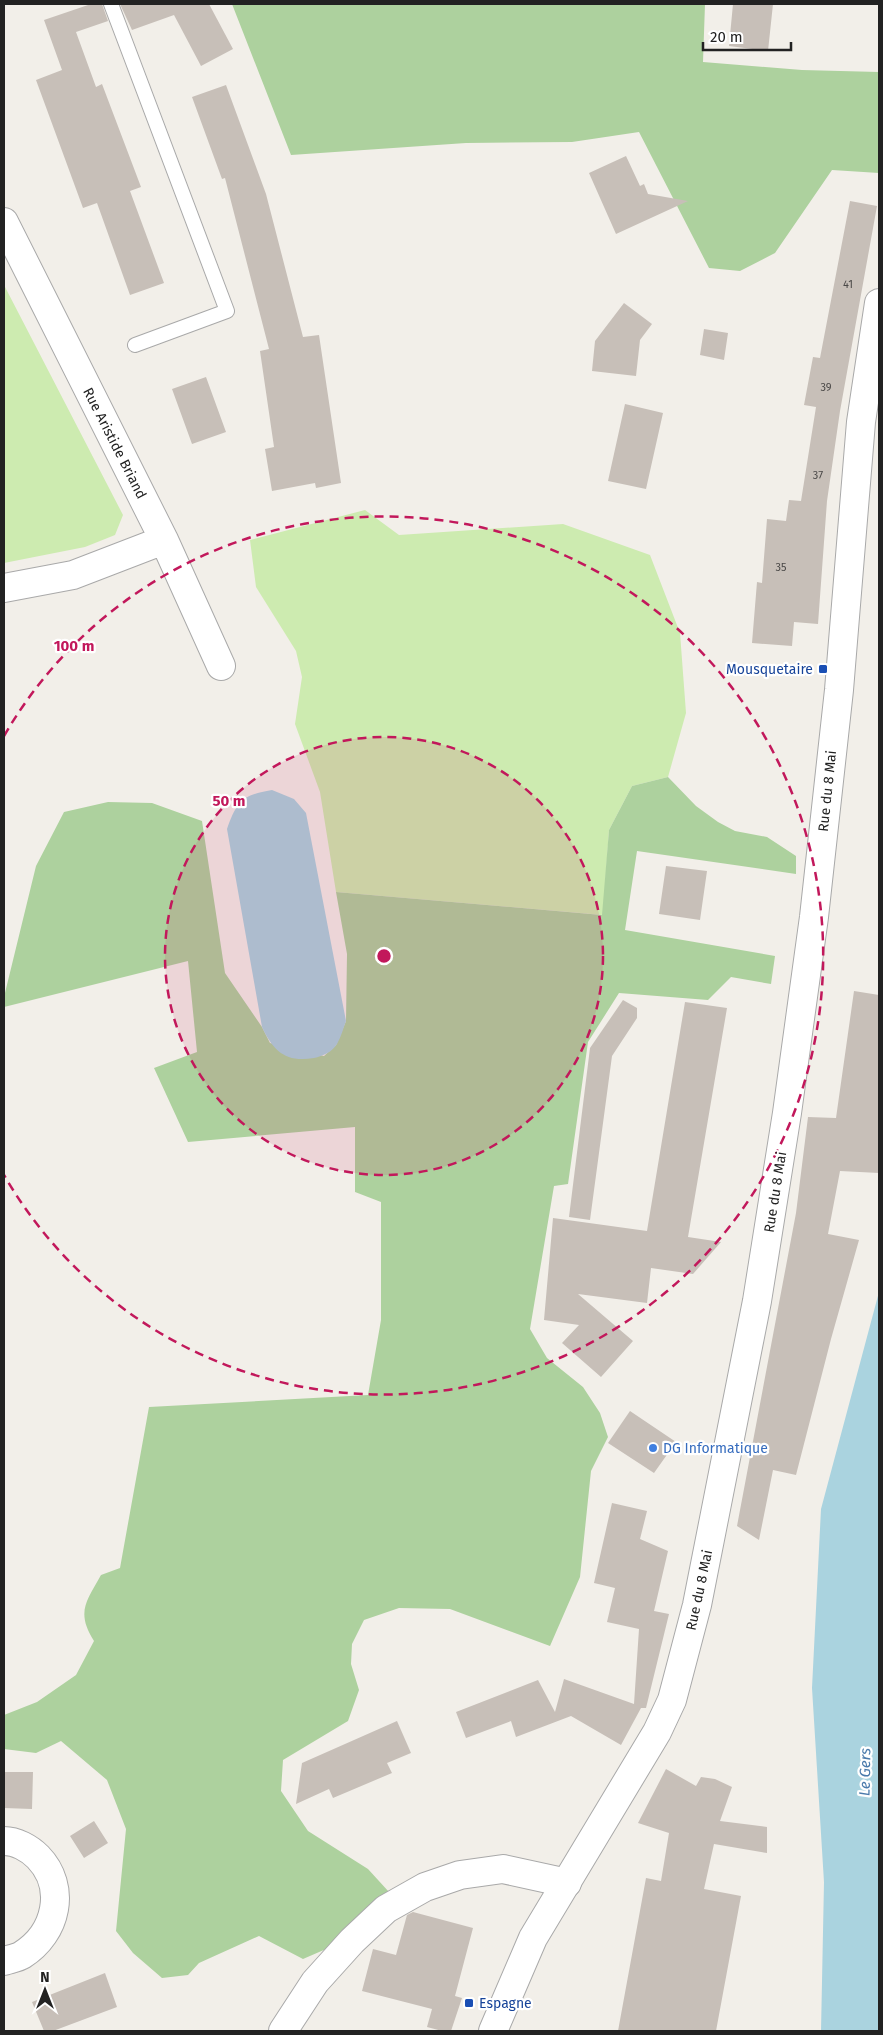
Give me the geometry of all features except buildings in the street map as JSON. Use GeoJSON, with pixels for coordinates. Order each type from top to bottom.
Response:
{"type":"FeatureCollection","features":[{"type":"Feature","properties":{"kind":"street","name":"Rue Aristide Briand"},"geometry":{"type":"LineString","coordinates":[[4,222],[164,540],[221,666]]}},
{"type":"Feature","properties":{"kind":"street","name":"Rue du 8 Mai"},"geometry":{"type":"LineString","coordinates":[[494,2031],[533,1938],[657,1732],[672,1700],[693,1624],[748,1349],[784,1133],[814,917],[839,690],[860,422],[879,304]]}},
{"type":"Feature","properties":{"kind":"street"},"geometry":{"type":"LineString","coordinates":[[4,588],[73,575],[164,540]]}},
{"type":"Feature","properties":{"kind":"street"},"geometry":{"type":"LineString","coordinates":[[4,1841],[11,1841],[32,1851],[46,1866],[55,1885],[55,1904],[51,1923],[37,1943],[21,1956],[4,1961]]}},
{"type":"Feature","properties":{"kind":"street"},"geometry":{"type":"LineString","coordinates":[[283,2031],[315,1982],[352,1941],[386,1909],[425,1887],[460,1875],[503,1869],[567,1883]]}},
{"type":"Feature","properties":{"kind":"lane"},"geometry":{"type":"LineString","coordinates":[[111,4],[227,311],[135,345]]}},
{"type":"Feature","properties":{"kind":"green space"},"geometry":{"type":"Polygon","coordinates":[[[232,4],[705,4],[703,62],[802,70],[879,72],[879,173],[832,170],[775,253],[740,271],[709,268],[639,132],[572,142],[466,143],[291,155],[232,4]]]}},
{"type":"Feature","properties":{"kind":"green space"},"geometry":{"type":"Polygon","coordinates":[[[4,285],[123,515],[115,535],[85,547],[4,563],[4,285]]]}},
{"type":"Feature","properties":{"kind":"green space"},"geometry":{"type":"Polygon","coordinates":[[[365,510],[399,535],[563,524],[650,555],[680,633],[686,713],[668,777],[632,786],[609,830],[603,915],[336,892],[320,792],[295,724],[302,677],[296,651],[256,587],[250,540],[365,510]]]}},
{"type":"Feature","properties":{"kind":"green space"},"geometry":{"type":"Polygon","coordinates":[[[668,777],[696,806],[718,822],[735,831],[767,837],[796,856],[796,874],[637,851],[625,930],[775,956],[771,984],[731,977],[708,1000],[619,993],[588,1042],[568,1184],[554,1186],[530,1329],[547,1358],[583,1387],[600,1413],[608,1437],[591,1471],[580,1577],[550,1646],[450,1609],[399,1608],[364,1620],[352,1644],[351,1664],[359,1690],[348,1721],[283,1760],[281,1791],[308,1831],[368,1869],[389,1892],[333,1946],[303,1959],[259,1936],[199,1963],[188,1975],[162,1978],[133,1953],[116,1931],[126,1829],[107,1780],[61,1741],[36,1753],[4,1749],[4,1715],[37,1702],[76,1675],[94,1641],[85,1622],[85,1607],[101,1575],[120,1568],[149,1407],[368,1395],[381,1320],[381,1202],[355,1192],[355,1127],[188,1142],[154,1068],[197,1052],[188,961],[4,1007],[4,997],[36,866],[64,812],[108,802],[152,803],[202,821],[225,973],[262,1027],[270,1043],[324,1056],[336,1045],[346,1021],[347,954],[336,892],[602,915],[609,830],[632,786],[668,777]]]}},
{"type":"Feature","properties":{"kind":"water"},"geometry":{"type":"Polygon","coordinates":[[[272,790],[294,799],[306,813],[346,1021],[335,1047],[327,1053],[314,1058],[296,1059],[288,1057],[276,1049],[262,1027],[227,829],[234,812],[242,801],[254,794],[272,790]]]}},
{"type":"Feature","properties":{"kind":"water","name":"Le Gers"},"geometry":{"type":"Polygon","coordinates":[[[879,1292],[879,2031],[821,2031],[824,1882],[812,1688],[821,1509],[879,1292]]]}},
{"type":"Feature","properties":{"kind":"place","name":"Mousquetaire"},"geometry":{"type":"Point","coordinates":[823,669]}},
{"type":"Feature","properties":{"kind":"place","name":"DG Informatique"},"geometry":{"type":"Point","coordinates":[653,1448]}},
{"type":"Feature","properties":{"kind":"place","name":"Espagne"},"geometry":{"type":"Point","coordinates":[469,2003]}}]}
